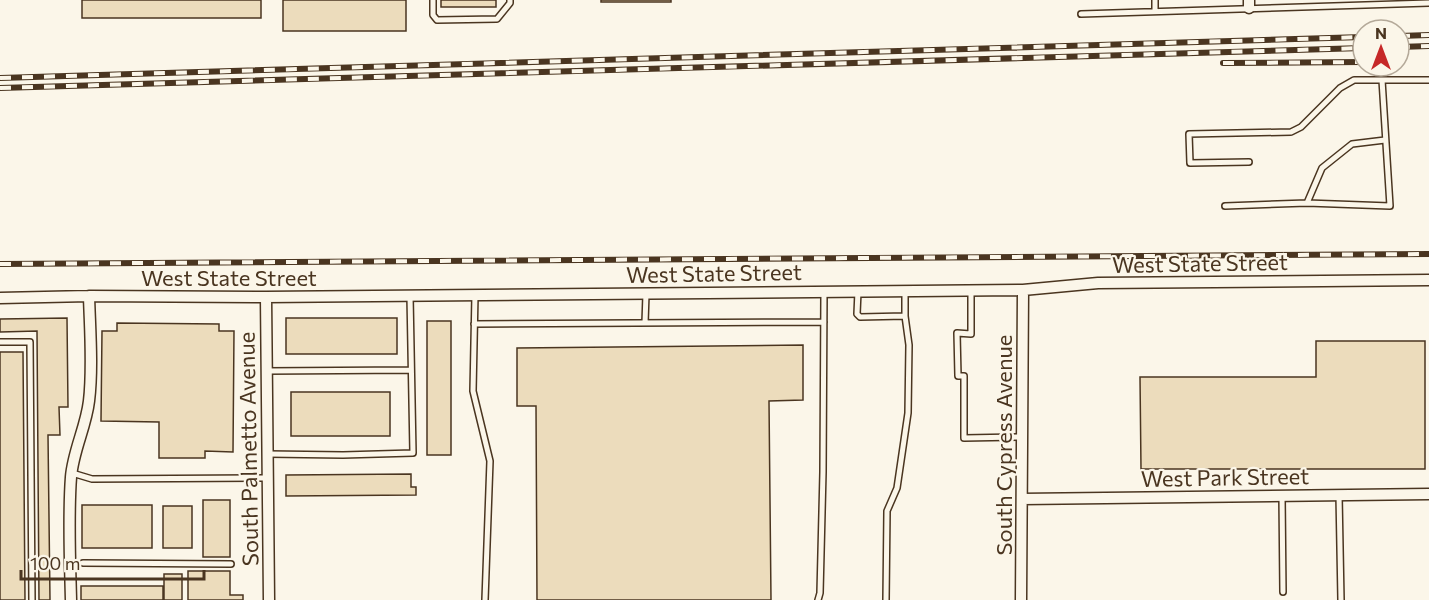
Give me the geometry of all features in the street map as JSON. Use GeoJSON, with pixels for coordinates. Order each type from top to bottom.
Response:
{"type":"FeatureCollection","features":[{"type":"Feature","properties":{"kind":"street","name":"West State Street"},"geometry":{"type":"LineString","coordinates":[[0,298],[1023,290],[1098,283],[1429,280]]}},
{"type":"Feature","properties":{"kind":"street","name":"South Cypress Avenue"},"geometry":{"type":"LineString","coordinates":[[1021,600],[1023,290]]}},
{"type":"Feature","properties":{"kind":"street"},"geometry":{"type":"LineString","coordinates":[[71,600],[71,473],[89,400],[89,296]]}},
{"type":"Feature","properties":{"kind":"street","name":"South Palmetto Avenue"},"geometry":{"type":"LineString","coordinates":[[266,297],[269,600]]}},
{"type":"Feature","properties":{"kind":"street","name":"West Park Street"},"geometry":{"type":"LineString","coordinates":[[1022,499],[1429,494]]}},
{"type":"Feature","properties":{"kind":"lane"},"geometry":{"type":"LineString","coordinates":[[433,0],[433,15],[437,20],[497,19],[510,0]]}},
{"type":"Feature","properties":{"kind":"lane"},"geometry":{"type":"LineString","coordinates":[[1155,0],[1155,11]]}},
{"type":"Feature","properties":{"kind":"lane"},"geometry":{"type":"LineString","coordinates":[[1081,14],[1249,4],[1429,3]]}},
{"type":"Feature","properties":{"kind":"lane"},"geometry":{"type":"LineString","coordinates":[[1249,162],[1190,163],[1189,134],[1291,132],[1301,127],[1340,88],[1354,80],[1429,80]]}},
{"type":"Feature","properties":{"kind":"lane"},"geometry":{"type":"LineString","coordinates":[[1225,206],[1307,203],[1390,206],[1382,80]]}},
{"type":"Feature","properties":{"kind":"lane"},"geometry":{"type":"LineString","coordinates":[[1307,203],[1322,168],[1352,144],[1385,140]]}},
{"type":"Feature","properties":{"kind":"lane"},"geometry":{"type":"LineString","coordinates":[[971,290],[971,333],[957,333],[958,376],[964,376],[964,438],[1022,437]]}},
{"type":"Feature","properties":{"kind":"lane"},"geometry":{"type":"LineString","coordinates":[[858,291],[857,314],[860,317],[905,316]]}},
{"type":"Feature","properties":{"kind":"lane"},"geometry":{"type":"LineString","coordinates":[[886,600],[887,511],[897,488],[908,413],[909,345],[905,316],[905,291]]}},
{"type":"Feature","properties":{"kind":"lane"},"geometry":{"type":"LineString","coordinates":[[818,600],[823,472],[824,292]]}},
{"type":"Feature","properties":{"kind":"lane"},"geometry":{"type":"LineString","coordinates":[[645,323],[646,294]]}},
{"type":"Feature","properties":{"kind":"lane"},"geometry":{"type":"LineString","coordinates":[[268,454],[413,453],[410,296]]}},
{"type":"Feature","properties":{"kind":"lane"},"geometry":{"type":"LineString","coordinates":[[475,296],[473,391],[490,461],[485,600]]}},
{"type":"Feature","properties":{"kind":"lane"},"geometry":{"type":"LineString","coordinates":[[474,324],[824,322]]}},
{"type":"Feature","properties":{"kind":"lane"},"geometry":{"type":"LineString","coordinates":[[0,342],[30,342],[32,600]]}},
{"type":"Feature","properties":{"kind":"lane"},"geometry":{"type":"LineString","coordinates":[[267,371],[411,370]]}},
{"type":"Feature","properties":{"kind":"lane"},"geometry":{"type":"LineString","coordinates":[[71,473],[92,479],[268,478]]}},
{"type":"Feature","properties":{"kind":"lane"},"geometry":{"type":"LineString","coordinates":[[1339,495],[1341,600]]}},
{"type":"Feature","properties":{"kind":"lane"},"geometry":{"type":"LineString","coordinates":[[1282,496],[1283,592]]}},
{"type":"Feature","properties":{"kind":"lane"},"geometry":{"type":"LineString","coordinates":[[82,563],[231,564]]}},
{"type":"Feature","properties":{"kind":"building"},"geometry":{"type":"Polygon","coordinates":[[[82,0],[261,0],[261,18],[82,18],[82,0]]]}},
{"type":"Feature","properties":{"kind":"building"},"geometry":{"type":"Polygon","coordinates":[[[283,0],[406,0],[406,31],[283,31],[283,0]]]}},
{"type":"Feature","properties":{"kind":"building"},"geometry":{"type":"Polygon","coordinates":[[[441,0],[496,0],[496,7],[441,7],[441,0]]]}},
{"type":"Feature","properties":{"kind":"building"},"geometry":{"type":"Polygon","coordinates":[[[601,0],[671,0],[671,2],[601,2],[601,0]]]}},
{"type":"Feature","properties":{"kind":"building"},"geometry":{"type":"Polygon","coordinates":[[[67,318],[68,407],[59,407],[60,435],[48,435],[50,600],[39,600],[37,331],[0,332],[0,319],[67,318]]]}},
{"type":"Feature","properties":{"kind":"building"},"geometry":{"type":"Polygon","coordinates":[[[286,318],[397,318],[397,354],[286,354],[286,318]]]}},
{"type":"Feature","properties":{"kind":"building"},"geometry":{"type":"Polygon","coordinates":[[[427,321],[451,321],[451,455],[427,455],[427,321]]]}},
{"type":"Feature","properties":{"kind":"building"},"geometry":{"type":"Polygon","coordinates":[[[117,323],[219,324],[219,331],[234,331],[233,452],[205,451],[205,458],[159,458],[159,422],[101,421],[102,331],[117,331],[117,323]]]}},
{"type":"Feature","properties":{"kind":"building"},"geometry":{"type":"Polygon","coordinates":[[[1316,341],[1425,341],[1425,469],[1141,469],[1140,377],[1316,377],[1316,341]]]}},
{"type":"Feature","properties":{"kind":"building"},"geometry":{"type":"Polygon","coordinates":[[[803,345],[803,400],[769,401],[771,600],[537,600],[536,406],[517,406],[517,348],[803,345]]]}},
{"type":"Feature","properties":{"kind":"building"},"geometry":{"type":"Polygon","coordinates":[[[0,352],[23,352],[25,600],[0,600],[0,352]]]}},
{"type":"Feature","properties":{"kind":"building"},"geometry":{"type":"Polygon","coordinates":[[[291,392],[390,392],[390,436],[291,436],[291,392]]]}},
{"type":"Feature","properties":{"kind":"building"},"geometry":{"type":"Polygon","coordinates":[[[411,474],[411,487],[416,487],[416,495],[286,496],[286,475],[411,474]]]}},
{"type":"Feature","properties":{"kind":"building"},"geometry":{"type":"Polygon","coordinates":[[[203,500],[230,500],[230,557],[203,557],[203,500]]]}},
{"type":"Feature","properties":{"kind":"building"},"geometry":{"type":"Polygon","coordinates":[[[82,505],[152,505],[152,548],[82,548],[82,505]]]}},
{"type":"Feature","properties":{"kind":"building"},"geometry":{"type":"Polygon","coordinates":[[[163,506],[192,506],[192,548],[163,548],[163,506]]]}},
{"type":"Feature","properties":{"kind":"building"},"geometry":{"type":"Polygon","coordinates":[[[188,571],[230,571],[230,595],[243,595],[243,600],[188,600],[188,571]]]}},
{"type":"Feature","properties":{"kind":"building"},"geometry":{"type":"Polygon","coordinates":[[[164,574],[182,574],[182,600],[164,600],[164,574]]]}},
{"type":"Feature","properties":{"kind":"building"},"geometry":{"type":"Polygon","coordinates":[[[81,586],[163,586],[163,600],[81,600],[81,586]]]}},
{"type":"Feature","properties":{"kind":"railway"},"geometry":{"type":"LineString","coordinates":[[1411,36],[1429,35]]}},
{"type":"Feature","properties":{"kind":"railway"},"geometry":{"type":"LineString","coordinates":[[0,78],[1351,37]]}},
{"type":"Feature","properties":{"kind":"railway"},"geometry":{"type":"LineString","coordinates":[[1411,47],[1429,46]]}},
{"type":"Feature","properties":{"kind":"railway"},"geometry":{"type":"LineString","coordinates":[[0,88],[1351,48]]}},
{"type":"Feature","properties":{"kind":"railway"},"geometry":{"type":"LineString","coordinates":[[1223,63],[1351,62]]}},
{"type":"Feature","properties":{"kind":"railway"},"geometry":{"type":"LineString","coordinates":[[0,264],[1429,254]]}}]}
